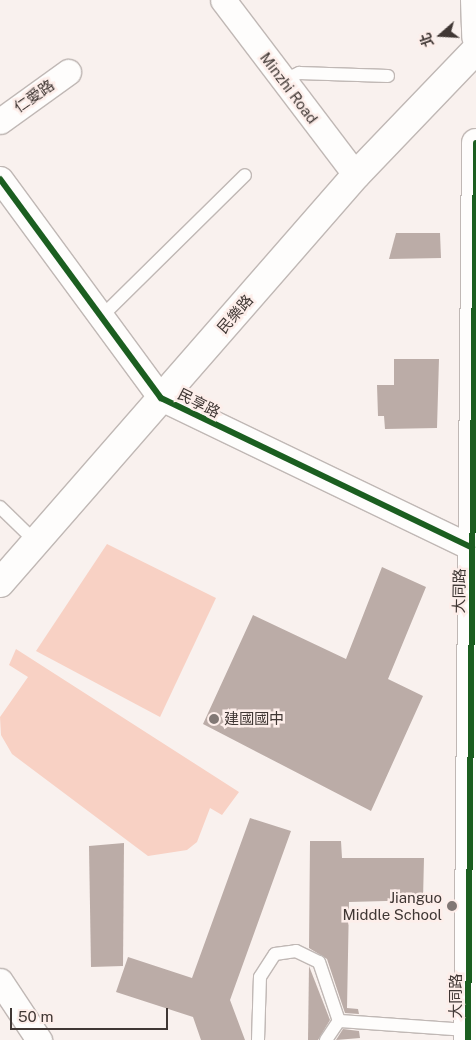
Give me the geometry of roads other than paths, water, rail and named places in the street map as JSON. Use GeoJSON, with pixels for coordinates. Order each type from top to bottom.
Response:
{"type":"FeatureCollection","features":[{"type":"Feature","properties":{"kind":"street","name":"Minzhi Road"},"geometry":{"type":"LineString","coordinates":[[223,0],[356,175]]}},
{"type":"Feature","properties":{"kind":"street"},"geometry":{"type":"LineString","coordinates":[[475,0],[476,37]]}},
{"type":"Feature","properties":{"kind":"street","name":"民樂路"},"geometry":{"type":"LineString","coordinates":[[0,583],[356,175],[476,50]]}},
{"type":"Feature","properties":{"kind":"street","name":"仁愛路"},"geometry":{"type":"LineString","coordinates":[[0,120],[68,72]]}},
{"type":"Feature","properties":{"kind":"street","name":"大同路"},"geometry":{"type":"LineString","coordinates":[[468,1035],[472,940],[472,548],[476,142]]}},
{"type":"Feature","properties":{"kind":"street","name":"民享路"},"geometry":{"type":"LineString","coordinates":[[0,179],[161,398],[472,548]]}},
{"type":"Feature","properties":{"kind":"street"},"geometry":{"type":"LineString","coordinates":[[0,981],[39,1040]]}},
{"type":"Feature","properties":{"kind":"lane"},"geometry":{"type":"LineString","coordinates":[[284,80],[299,73],[388,76]]}},
{"type":"Feature","properties":{"kind":"lane"},"geometry":{"type":"LineString","coordinates":[[101,316],[245,175]]}},
{"type":"Feature","properties":{"kind":"lane"},"geometry":{"type":"LineString","coordinates":[[0,507],[36,542]]}},
{"type":"Feature","properties":{"kind":"lane"},"geometry":{"type":"LineString","coordinates":[[258,1040],[260,977],[275,954],[296,951],[319,962],[339,1021]]}},
{"type":"Feature","properties":{"kind":"lane"},"geometry":{"type":"LineString","coordinates":[[339,1021],[468,1035]]}},
{"type":"Feature","properties":{"kind":"lane"},"geometry":{"type":"LineString","coordinates":[[326,1040],[339,1021]]}},
{"type":"Feature","properties":{"kind":"place","name":"建國國中"},"geometry":{"type":"Point","coordinates":[214,719]}},
{"type":"Feature","properties":{"kind":"place","name":"Jianguo Middle School"},"geometry":{"type":"Point","coordinates":[452,906]}}]}
